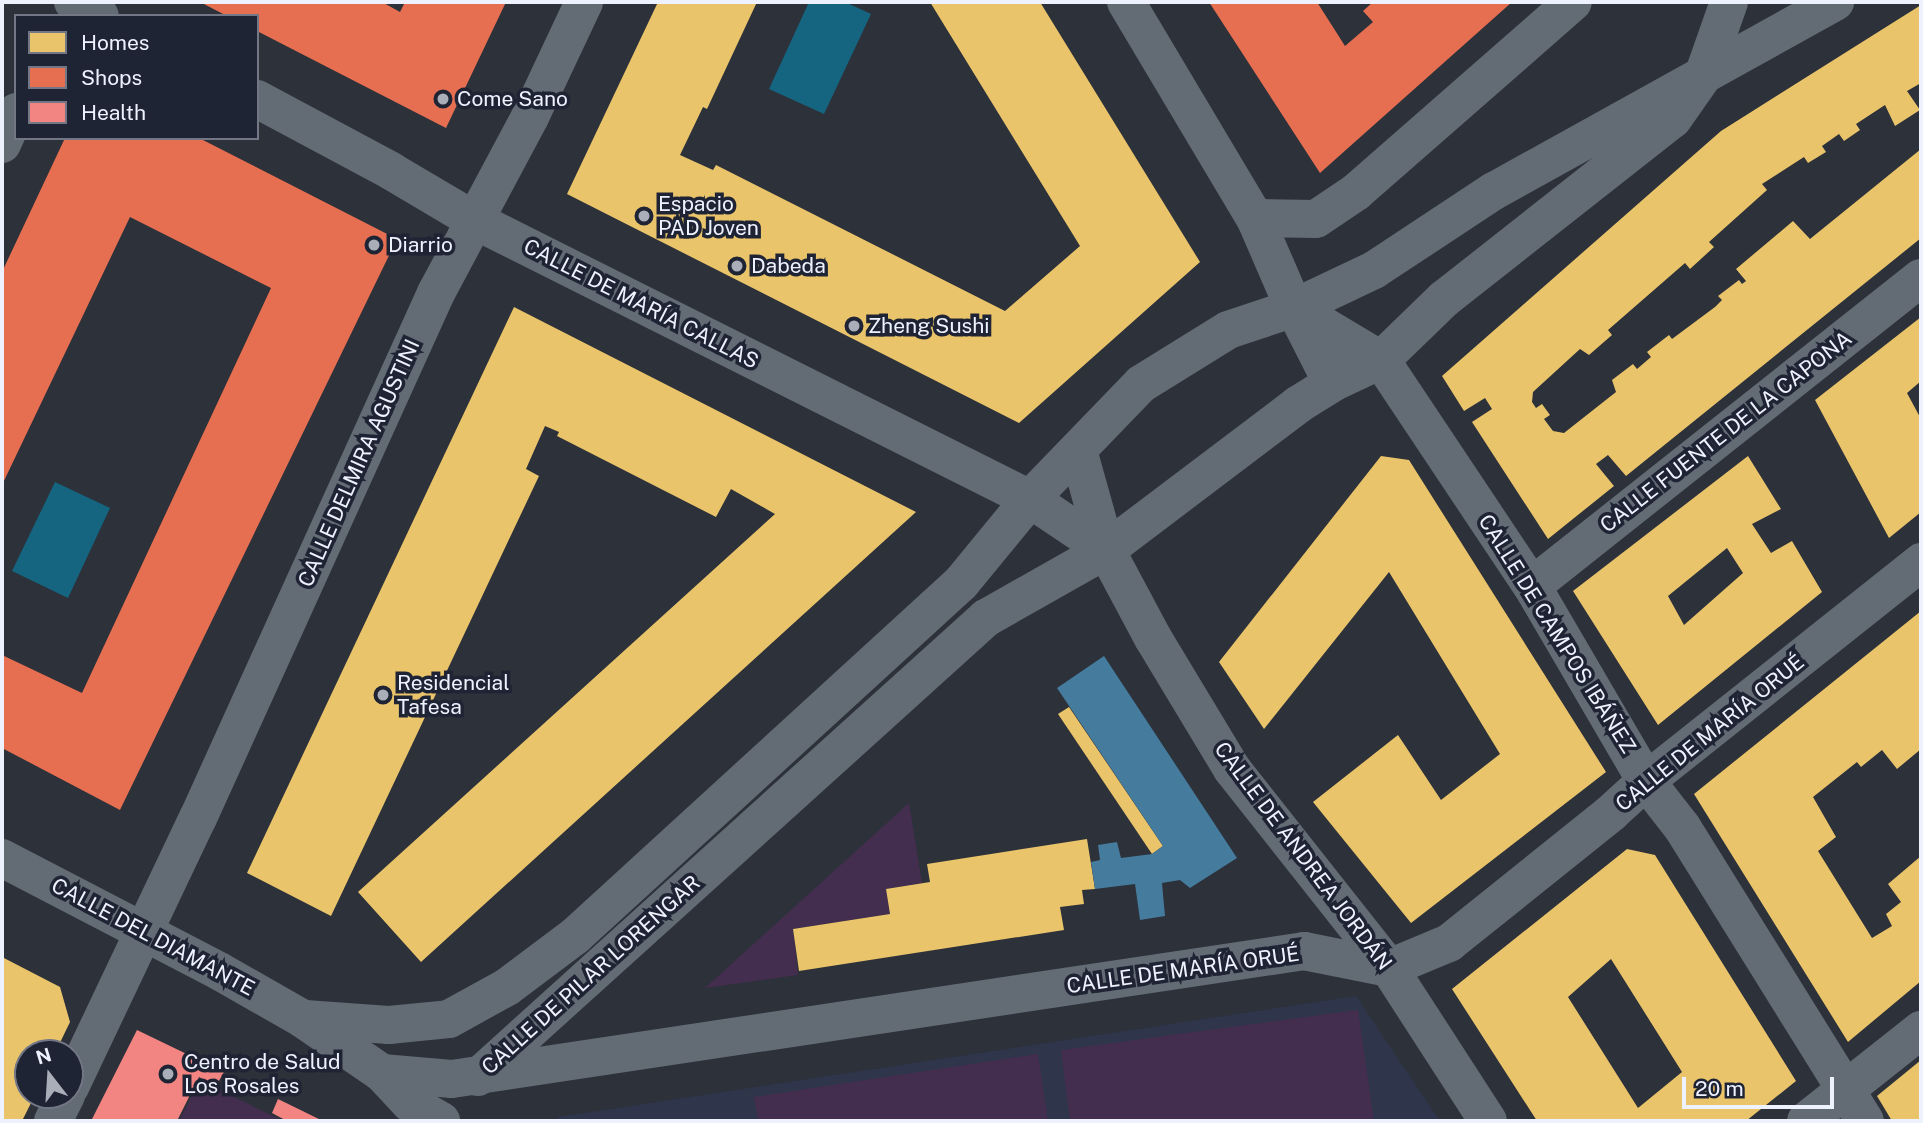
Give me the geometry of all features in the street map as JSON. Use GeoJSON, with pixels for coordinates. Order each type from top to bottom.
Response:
{"type":"FeatureCollection","features":[{"type":"Feature","properties":{"kind":"street"},"geometry":{"type":"LineString","coordinates":[[73,2],[96,14]]}},
{"type":"Feature","properties":{"kind":"street","name":"CALLE DELMIRA AGUSTINI"},"geometry":{"type":"LineString","coordinates":[[84,1058],[436,293],[530,117],[584,2]]}},
{"type":"Feature","properties":{"kind":"street"},"geometry":{"type":"LineString","coordinates":[[1126,2],[1255,218],[1294,308],[1332,383]]}},
{"type":"Feature","properties":{"kind":"street"},"geometry":{"type":"LineString","coordinates":[[1255,218],[1316,219],[1356,192],[1573,2]]}},
{"type":"Feature","properties":{"kind":"street"},"geometry":{"type":"LineString","coordinates":[[1381,360],[1444,299],[1673,118],[1703,75],[1728,2]]}},
{"type":"Feature","properties":{"kind":"street"},"geometry":{"type":"LineString","coordinates":[[1294,308],[1374,270],[1494,191],[1835,2]]}},
{"type":"Feature","properties":{"kind":"street","name":"CALLE DE MARÍA CALLAS"},"geometry":{"type":"LineString","coordinates":[[259,100],[391,171],[474,220],[1030,499]]}},
{"type":"Feature","properties":{"kind":"street"},"geometry":{"type":"LineString","coordinates":[[2,144],[14,117]]}},
{"type":"Feature","properties":{"kind":"street","name":"CALLE FUENTE DE LA CAPONA"},"geometry":{"type":"LineString","coordinates":[[1532,586],[1921,278]]}},
{"type":"Feature","properties":{"kind":"street","name":"CALLE DE CAMPOS IBÁÑEZ"},"geometry":{"type":"LineString","coordinates":[[1294,308],[1381,360],[1532,586],[1646,781],[1682,827],[1856,1106]]}},
{"type":"Feature","properties":{"kind":"street","name":"CALLE DE PILAR LORENGAR"},"geometry":{"type":"LineString","coordinates":[[303,1019],[389,1025],[449,1019],[508,987],[575,936],[961,583],[1030,499],[1141,384],[1228,330],[1294,308]]}},
{"type":"Feature","properties":{"kind":"street","name":"CALLE DE PILAR LORENGAR"},"geometry":{"type":"LineString","coordinates":[[303,1019],[382,1073],[452,1079],[478,1077],[986,618],[1106,550],[1332,383],[1381,360]]}},
{"type":"Feature","properties":{"kind":"street"},"geometry":{"type":"LineString","coordinates":[[1078,450],[1106,550]]}},
{"type":"Feature","properties":{"kind":"street"},"geometry":{"type":"LineString","coordinates":[[1030,499],[1106,550]]}},
{"type":"Feature","properties":{"kind":"street","name":"CALLE DE ANDREA JORDÁN"},"geometry":{"type":"LineString","coordinates":[[1106,550],[1153,638],[1232,769],[1389,968],[1488,1121]]}},
{"type":"Feature","properties":{"kind":"street","name":"CALLE DE MARÍA ORUÉ"},"geometry":{"type":"LineString","coordinates":[[478,1077],[1304,951],[1389,968],[1449,943],[1611,813],[1646,781],[1921,562]]}},
{"type":"Feature","properties":{"kind":"street","name":"CALLE DEL DIAMANTE"},"geometry":{"type":"LineString","coordinates":[[2,858],[145,930],[303,1019]]}},
{"type":"Feature","properties":{"kind":"street"},"geometry":{"type":"LineString","coordinates":[[1806,1121],[1856,1106],[1921,1030]]}},
{"type":"Feature","properties":{"kind":"street"},"geometry":{"type":"LineString","coordinates":[[382,1073],[417,1115]]}},
{"type":"Feature","properties":{"kind":"shaded area"},"geometry":{"type":"Polygon","coordinates":[[[909,803],[922,883],[886,889],[890,914],[793,929],[798,975],[705,988],[909,803]]]}},
{"type":"Feature","properties":{"kind":"shaded area"},"geometry":{"type":"Polygon","coordinates":[[[1356,996],[1440,1121],[557,1121],[558,1117],[1356,996]]]}},
{"type":"Feature","properties":{"kind":"shaded area"},"geometry":{"type":"Polygon","coordinates":[[[1358,1010],[1374,1121],[1070,1121],[1061,1050],[1358,1010]]]}},
{"type":"Feature","properties":{"kind":"shaded area"},"geometry":{"type":"Polygon","coordinates":[[[1038,1054],[1048,1121],[758,1121],[754,1097],[1038,1054]]]}},
{"type":"Feature","properties":{"kind":"shaded area"},"geometry":{"type":"Polygon","coordinates":[[[200,1080],[283,1121],[179,1121],[200,1080]]]}},
{"type":"Feature","properties":{"kind":"water"},"geometry":{"type":"Polygon","coordinates":[[[809,2],[845,2],[871,14],[824,114],[769,89],[809,2]]]}},
{"type":"Feature","properties":{"kind":"water"},"geometry":{"type":"Polygon","coordinates":[[[55,482],[110,508],[68,598],[12,571],[55,482]]]}},
{"type":"Feature","properties":{"kind":"building: Homes"},"geometry":{"type":"Polygon","coordinates":[[[658,2],[757,2],[707,109],[703,107],[680,155],[713,170],[716,165],[1005,311],[1080,246],[930,2],[1040,2],[1200,262],[1019,423],[567,194],[658,2]]]}},
{"type":"Feature","properties":{"kind":"building: Homes"},"geometry":{"type":"Polygon","coordinates":[[[1921,5],[1921,83],[1907,91],[1920,110],[1895,126],[1885,105],[1856,124],[1860,130],[1844,141],[1839,134],[1822,146],[1826,152],[1808,163],[1804,157],[1762,184],[1767,190],[1709,242],[1714,247],[1690,269],[1685,263],[1608,330],[1612,335],[1589,355],[1580,349],[1533,392],[1532,402],[1536,408],[1542,404],[1550,415],[1544,419],[1553,431],[1564,433],[1616,392],[1612,380],[1633,364],[1637,369],[1651,357],[1647,352],[1669,335],[1672,339],[1715,307],[1722,300],[1718,296],[1739,280],[1742,284],[1746,281],[1736,269],[1793,221],[1810,239],[1921,149],[1921,238],[1626,476],[1608,455],[1596,464],[1614,486],[1548,539],[1472,422],[1492,409],[1485,398],[1464,411],[1442,376],[1721,131],[1921,5]]]}},
{"type":"Feature","properties":{"kind":"building: Homes"},"geometry":{"type":"Polygon","coordinates":[[[514,307],[916,512],[421,962],[358,892],[775,514],[731,489],[716,517],[557,436],[559,432],[545,426],[526,469],[539,476],[331,916],[247,873],[514,307]]]}},
{"type":"Feature","properties":{"kind":"building: Homes"},"geometry":{"type":"Polygon","coordinates":[[[1921,317],[1921,381],[1907,393],[1921,419],[1921,512],[1889,538],[1815,400],[1921,317]]]}},
{"type":"Feature","properties":{"kind":"building: Homes"},"geometry":{"type":"Polygon","coordinates":[[[1381,456],[1409,460],[1606,772],[1411,923],[1313,802],[1398,735],[1441,800],[1500,754],[1389,572],[1264,729],[1219,662],[1381,456]]]}},
{"type":"Feature","properties":{"kind":"building: Homes"},"geometry":{"type":"Polygon","coordinates":[[[1748,456],[1781,509],[1752,524],[1771,553],[1792,541],[1822,592],[1658,725],[1573,591],[1748,456]],[[1727,548],[1668,596],[1684,625],[1743,573],[1727,548]]]}},
{"type":"Feature","properties":{"kind":"building: Homes"},"geometry":{"type":"Polygon","coordinates":[[[1921,611],[1921,749],[1897,769],[1882,750],[1861,767],[1857,762],[1813,797],[1836,837],[1818,851],[1872,938],[1892,926],[1886,914],[1901,902],[1888,884],[1921,856],[1921,981],[1848,1042],[1694,794],[1921,611]]]}},
{"type":"Feature","properties":{"kind":"building: Homes"},"geometry":{"type":"Polygon","coordinates":[[[1069,707],[1163,846],[1152,854],[1058,714],[1069,707]]]}},
{"type":"Feature","properties":{"kind":"building: Homes"},"geometry":{"type":"Polygon","coordinates":[[[1087,839],[1095,889],[1082,890],[1084,904],[1060,907],[1064,930],[799,971],[793,929],[890,914],[886,889],[930,882],[927,864],[1087,839]]]}},
{"type":"Feature","properties":{"kind":"building: Homes"},"geometry":{"type":"Polygon","coordinates":[[[1627,849],[1655,855],[1796,1081],[1746,1121],[1537,1121],[1452,989],[1627,849]],[[1611,959],[1568,997],[1638,1108],[1682,1072],[1611,959]]]}},
{"type":"Feature","properties":{"kind":"building: Homes"},"geometry":{"type":"Polygon","coordinates":[[[2,957],[60,987],[70,1022],[62,1039],[14,1039],[14,1109],[28,1109],[22,1121],[2,1121],[2,957]]]}},
{"type":"Feature","properties":{"kind":"building: Homes"},"geometry":{"type":"Polygon","coordinates":[[[1921,1060],[1921,1121],[1892,1121],[1877,1096],[1921,1060]]]}},
{"type":"Feature","properties":{"kind":"building: Shops"},"geometry":{"type":"Polygon","coordinates":[[[200,2],[382,2],[400,12],[405,2],[506,2],[446,128],[259,32],[259,14],[223,14],[200,2]]]}},
{"type":"Feature","properties":{"kind":"building: Shops"},"geometry":{"type":"Polygon","coordinates":[[[1209,2],[1317,2],[1345,46],[1373,22],[1363,11],[1373,2],[1512,2],[1320,173],[1209,2]]]}},
{"type":"Feature","properties":{"kind":"building: Shops"},"geometry":{"type":"Polygon","coordinates":[[[64,140],[203,140],[397,239],[120,810],[2,748],[2,655],[82,693],[271,288],[130,217],[2,485],[2,272],[64,140]]]}},
{"type":"Feature","properties":{"kind":"building: Health","name":"Centro de Salud Los Rosales"},"geometry":{"type":"Polygon","coordinates":[[[137,1030],[224,1072],[216,1086],[199,1077],[177,1121],[91,1121],[137,1030]]]}},
{"type":"Feature","properties":{"kind":"building: Health","name":"Centro de Salud Los Rosales"},"geometry":{"type":"Polygon","coordinates":[[[278,1099],[323,1121],[287,1121],[272,1113],[278,1099]]]}},
{"type":"Feature","properties":{"kind":"building: Public"},"geometry":{"type":"Polygon","coordinates":[[[1104,656],[1237,858],[1190,888],[1180,880],[1162,883],[1165,916],[1140,920],[1135,884],[1095,889],[1091,862],[1100,860],[1098,845],[1117,842],[1121,858],[1152,854],[1163,846],[1057,688],[1104,656]]]}},
{"type":"Feature","properties":{"kind":"place","name":"Come Sano"},"geometry":{"type":"Point","coordinates":[443,99]}},
{"type":"Feature","properties":{"kind":"place","name":"Espacio PAD Joven"},"geometry":{"type":"Point","coordinates":[644,216]}},
{"type":"Feature","properties":{"kind":"place","name":"Diarrio"},"geometry":{"type":"Point","coordinates":[374,245]}},
{"type":"Feature","properties":{"kind":"place","name":"Dabeda"},"geometry":{"type":"Point","coordinates":[737,266]}},
{"type":"Feature","properties":{"kind":"place","name":"Zheng Sushi"},"geometry":{"type":"Point","coordinates":[854,326]}},
{"type":"Feature","properties":{"kind":"place","name":"Residencial Tafesa"},"geometry":{"type":"Point","coordinates":[383,695]}},
{"type":"Feature","properties":{"kind":"place","name":"Centro de Salud Los Rosales"},"geometry":{"type":"Point","coordinates":[168,1074]}}]}
